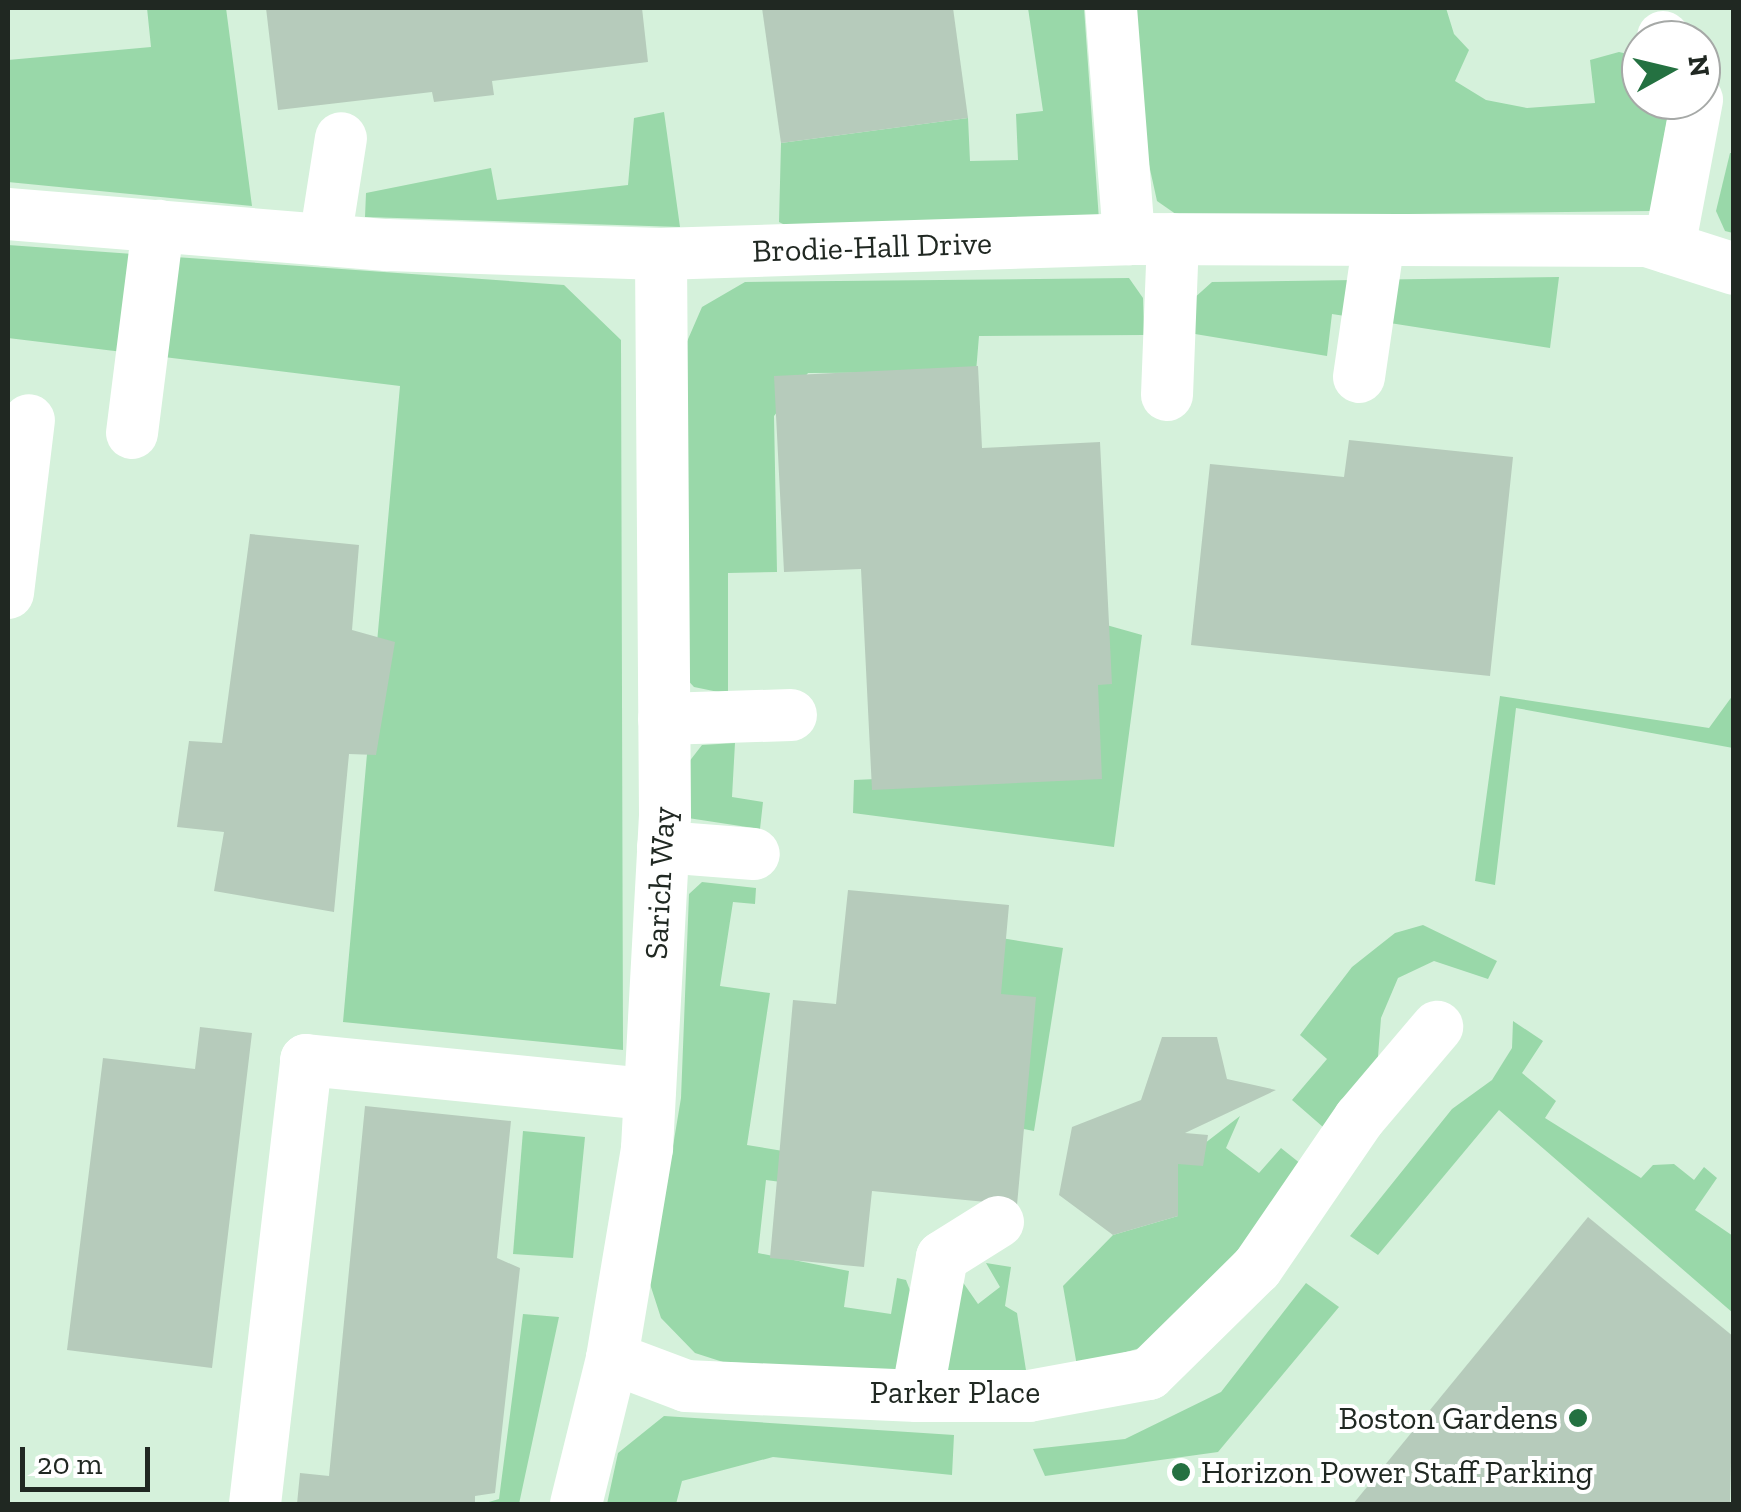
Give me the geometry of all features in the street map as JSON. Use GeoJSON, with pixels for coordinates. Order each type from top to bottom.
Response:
{"type":"FeatureCollection","features":[{"type":"Feature","properties":{"kind":"street"},"geometry":{"type":"LineString","coordinates":[[1111,8],[1151,239],[1167,396]]}},
{"type":"Feature","properties":{"kind":"street"},"geometry":{"type":"LineString","coordinates":[[1669,248],[1693,120]]}},
{"type":"Feature","properties":{"kind":"street"},"geometry":{"type":"LineString","coordinates":[[325,240],[341,138]]}},
{"type":"Feature","properties":{"kind":"street","name":"Brodie-Hall Drive"},"geometry":{"type":"LineString","coordinates":[[8,214],[325,240],[661,254],[1151,239],[1647,241],[1734,269]]}},
{"type":"Feature","properties":{"kind":"street"},"geometry":{"type":"LineString","coordinates":[[132,433],[158,226]]}},
{"type":"Feature","properties":{"kind":"street"},"geometry":{"type":"LineString","coordinates":[[1359,377],[1378,240]]}},
{"type":"Feature","properties":{"kind":"street","name":"Sarich Way"},"geometry":{"type":"LineString","coordinates":[[576,1504],[612,1358],[649,1094],[663,846],[661,254]]}},
{"type":"Feature","properties":{"kind":"street"},"geometry":{"type":"LineString","coordinates":[[8,593],[29,420]]}},
{"type":"Feature","properties":{"kind":"street"},"geometry":{"type":"LineString","coordinates":[[664,719],[791,716]]}},
{"type":"Feature","properties":{"kind":"street"},"geometry":{"type":"LineString","coordinates":[[663,846],[754,854]]}},
{"type":"Feature","properties":{"kind":"street","name":"Parker Place"},"geometry":{"type":"LineString","coordinates":[[612,1358],[686,1386],[917,1396],[1030,1396],[1149,1374],[1257,1268],[1359,1119],[1437,1027]]}},
{"type":"Feature","properties":{"kind":"street"},"geometry":{"type":"LineString","coordinates":[[256,1504],[306,1060],[649,1094]]}},
{"type":"Feature","properties":{"kind":"street"},"geometry":{"type":"LineString","coordinates":[[917,1396],[942,1257],[998,1222]]}},
{"type":"Feature","properties":{"kind":"shaded area"},"geometry":{"type":"Polygon","coordinates":[[[8,8],[1733,8],[1733,1504],[8,1504],[8,8]]]}},
{"type":"Feature","properties":{"kind":"green space"},"geometry":{"type":"Polygon","coordinates":[[[147,8],[226,8],[252,206],[8,182],[8,60],[151,47],[147,8]]]}},
{"type":"Feature","properties":{"kind":"green space"},"geometry":{"type":"Polygon","coordinates":[[[1028,8],[1084,8],[1099,220],[797,231],[779,222],[781,143],[968,118],[970,161],[1018,160],[1016,114],[1043,111],[1028,8]]]}},
{"type":"Feature","properties":{"kind":"green space"},"geometry":{"type":"Polygon","coordinates":[[[1131,8],[1446,8],[1454,34],[1469,50],[1455,81],[1486,100],[1527,108],[1595,103],[1590,60],[1619,52],[1621,120],[1667,120],[1651,211],[1180,217],[1157,201],[1131,83],[1131,8]]]}},
{"type":"Feature","properties":{"kind":"green space"},"geometry":{"type":"Polygon","coordinates":[[[664,112],[680,227],[365,217],[366,193],[491,168],[497,200],[628,185],[634,118],[664,112]]]}},
{"type":"Feature","properties":{"kind":"green space"},"geometry":{"type":"Polygon","coordinates":[[[1730,153],[1734,153],[1733,233],[1725,231],[1716,211],[1730,153]]]}},
{"type":"Feature","properties":{"kind":"green space"},"geometry":{"type":"Polygon","coordinates":[[[8,245],[564,285],[621,340],[623,1050],[343,1022],[400,386],[8,338],[8,245]]]}},
{"type":"Feature","properties":{"kind":"green space"},"geometry":{"type":"Polygon","coordinates":[[[1559,277],[1550,348],[1332,314],[1327,356],[1195,334],[1192,300],[1212,282],[1559,277]]]}},
{"type":"Feature","properties":{"kind":"green space"},"geometry":{"type":"Polygon","coordinates":[[[1129,278],[1143,298],[1144,335],[979,336],[976,372],[808,373],[774,416],[777,572],[728,573],[728,694],[694,687],[683,675],[682,353],[702,307],[745,282],[1129,278]]]}},
{"type":"Feature","properties":{"kind":"green space"},"geometry":{"type":"Polygon","coordinates":[[[1078,617],[1142,635],[1114,847],[853,813],[854,780],[1075,770],[1078,617]]]}},
{"type":"Feature","properties":{"kind":"green space"},"geometry":{"type":"Polygon","coordinates":[[[1733,695],[1733,748],[1516,708],[1495,885],[1475,881],[1500,696],[1709,728],[1733,695]]]}},
{"type":"Feature","properties":{"kind":"green space"},"geometry":{"type":"Polygon","coordinates":[[[735,743],[732,797],[763,802],[760,829],[688,818],[685,767],[702,745],[735,743]]]}},
{"type":"Feature","properties":{"kind":"green space"},"geometry":{"type":"Polygon","coordinates":[[[702,882],[756,888],[755,904],[733,902],[720,986],[770,993],[747,1145],[801,1154],[796,1184],[766,1180],[758,1253],[849,1271],[844,1307],[891,1314],[897,1278],[906,1280],[911,1293],[899,1371],[723,1362],[695,1353],[661,1318],[650,1284],[681,1098],[689,894],[702,882]]]}},
{"type":"Feature","properties":{"kind":"green space"},"geometry":{"type":"Polygon","coordinates":[[[1423,925],[1497,961],[1488,979],[1434,961],[1398,978],[1381,1018],[1376,1082],[1331,1134],[1292,1100],[1327,1059],[1300,1035],[1352,967],[1395,933],[1423,925]]]}},
{"type":"Feature","properties":{"kind":"green space"},"geometry":{"type":"Polygon","coordinates":[[[989,936],[1063,948],[1034,1131],[997,1124],[977,1003],[989,936]]]}},
{"type":"Feature","properties":{"kind":"green space"},"geometry":{"type":"Polygon","coordinates":[[[1513,1021],[1543,1041],[1522,1073],[1556,1101],[1545,1118],[1641,1178],[1653,1165],[1674,1164],[1694,1180],[1704,1167],[1717,1178],[1695,1210],[1733,1236],[1733,1313],[1499,1110],[1378,1255],[1350,1236],[1452,1109],[1492,1080],[1512,1048],[1513,1021]]]}},
{"type":"Feature","properties":{"kind":"green space"},"geometry":{"type":"Polygon","coordinates":[[[1240,1116],[1226,1148],[1259,1173],[1281,1148],[1306,1168],[1296,1185],[1154,1344],[1077,1366],[1063,1286],[1113,1235],[1178,1216],[1178,1164],[1240,1116]]]}},
{"type":"Feature","properties":{"kind":"green space"},"geometry":{"type":"Polygon","coordinates":[[[523,1131],[585,1137],[573,1258],[513,1254],[523,1131]]]}},
{"type":"Feature","properties":{"kind":"green space"},"geometry":{"type":"Polygon","coordinates":[[[986,1263],[1011,1267],[1005,1306],[1017,1313],[1028,1383],[941,1372],[962,1281],[978,1304],[1000,1287],[986,1263]]]}},
{"type":"Feature","properties":{"kind":"green space"},"geometry":{"type":"Polygon","coordinates":[[[1306,1283],[1339,1307],[1218,1452],[1045,1476],[1033,1449],[1125,1439],[1221,1392],[1306,1283]]]}},
{"type":"Feature","properties":{"kind":"green space"},"geometry":{"type":"Polygon","coordinates":[[[523,1314],[559,1317],[519,1504],[482,1504],[499,1499],[523,1314]]]}},
{"type":"Feature","properties":{"kind":"green space"},"geometry":{"type":"Polygon","coordinates":[[[664,1416],[954,1435],[952,1475],[773,1457],[682,1481],[676,1504],[607,1504],[618,1453],[664,1416]]]}},
{"type":"Feature","properties":{"kind":"building"},"geometry":{"type":"Polygon","coordinates":[[[266,8],[642,8],[648,62],[492,81],[494,95],[434,102],[432,92],[278,110],[266,8]]]}},
{"type":"Feature","properties":{"kind":"building"},"geometry":{"type":"Polygon","coordinates":[[[762,8],[953,8],[968,118],[781,143],[762,8]]]}},
{"type":"Feature","properties":{"kind":"building"},"geometry":{"type":"Polygon","coordinates":[[[978,366],[982,448],[1100,442],[1112,684],[1098,685],[1102,779],[872,790],[861,569],[784,572],[774,376],[978,366]]]}},
{"type":"Feature","properties":{"kind":"building"},"geometry":{"type":"Polygon","coordinates":[[[1349,440],[1513,457],[1490,676],[1191,645],[1210,464],[1344,477],[1349,440]]]}},
{"type":"Feature","properties":{"kind":"building"},"geometry":{"type":"Polygon","coordinates":[[[250,534],[359,545],[352,630],[395,642],[376,755],[349,754],[334,912],[214,891],[224,832],[177,827],[189,741],[222,743],[250,534]]]}},
{"type":"Feature","properties":{"kind":"building"},"geometry":{"type":"Polygon","coordinates":[[[848,890],[1009,905],[1001,994],[1036,997],[1017,1205],[872,1191],[864,1267],[770,1258],[793,1000],[836,1004],[848,890]]]}},
{"type":"Feature","properties":{"kind":"building"},"geometry":{"type":"Polygon","coordinates":[[[200,1027],[252,1033],[212,1368],[67,1350],[103,1058],[195,1069],[200,1027]]]}},
{"type":"Feature","properties":{"kind":"building"},"geometry":{"type":"Polygon","coordinates":[[[1162,1037],[1217,1037],[1227,1079],[1276,1090],[1185,1133],[1208,1135],[1203,1166],[1178,1164],[1178,1216],[1113,1235],[1059,1195],[1072,1127],[1141,1100],[1162,1037]]]}},
{"type":"Feature","properties":{"kind":"building"},"geometry":{"type":"Polygon","coordinates":[[[365,1106],[511,1121],[497,1258],[520,1268],[495,1493],[475,1496],[475,1504],[297,1504],[300,1473],[329,1476],[365,1106]]]}},
{"type":"Feature","properties":{"kind":"building","name":"Boston Gardens"},"geometry":{"type":"Polygon","coordinates":[[[1588,1217],[1734,1337],[1730,1504],[1353,1504],[1588,1217]]]}},
{"type":"Feature","properties":{"kind":"place","name":"Boston Gardens"},"geometry":{"type":"Point","coordinates":[1578,1418]}},
{"type":"Feature","properties":{"kind":"place","name":"Horizon Power Staff Parking"},"geometry":{"type":"Point","coordinates":[1181,1472]}}]}
